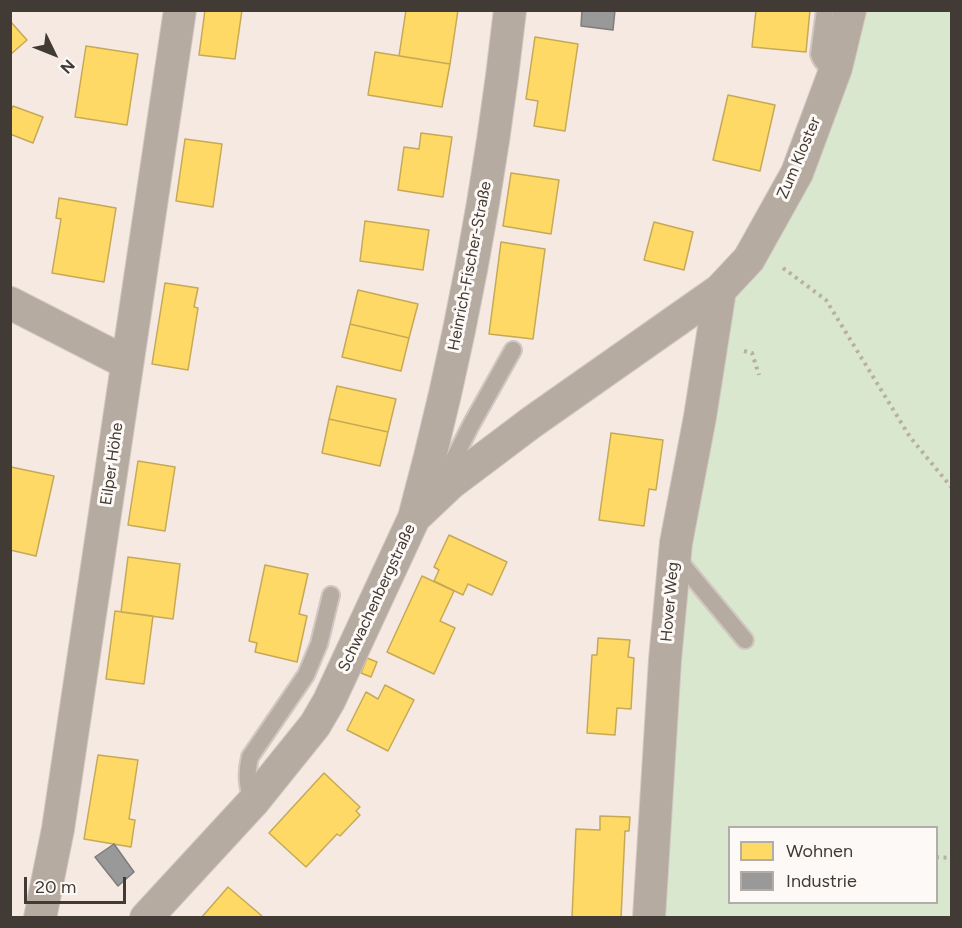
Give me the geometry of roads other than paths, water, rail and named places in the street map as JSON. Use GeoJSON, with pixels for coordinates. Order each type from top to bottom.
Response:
{"type":"FeatureCollection","features":[{"type":"Feature","properties":{"kind":"street","name":"Eilper Höhe"},"geometry":{"type":"LineString","coordinates":[[40,918],[58,829],[180,10]]}},
{"type":"Feature","properties":{"kind":"street","name":"Heinrich-Fischer-Straße"},"geometry":{"type":"LineString","coordinates":[[423,509],[486,188],[510,10]]}},
{"type":"Feature","properties":{"kind":"street","name":"Zum Kloster"},"geometry":{"type":"LineString","coordinates":[[720,290],[749,259],[797,173],[836,68],[850,10]]}},
{"type":"Feature","properties":{"kind":"street","name":"Schwachenbergstraße"},"geometry":{"type":"LineString","coordinates":[[151,916],[253,802],[315,725],[423,509],[451,483],[532,422],[720,290]]}},
{"type":"Feature","properties":{"kind":"street","name":"Hover Weg"},"geometry":{"type":"LineString","coordinates":[[649,918],[665,660],[675,556],[720,290]]}},
{"type":"Feature","properties":{"kind":"street"},"geometry":{"type":"LineString","coordinates":[[10,303],[127,363]]}},
{"type":"Feature","properties":{"kind":"lane"},"geometry":{"type":"LineString","coordinates":[[825,10],[819,54],[827,66],[836,68]]}},
{"type":"Feature","properties":{"kind":"lane"},"geometry":{"type":"LineString","coordinates":[[423,509],[513,350]]}},
{"type":"Feature","properties":{"kind":"lane"},"geometry":{"type":"LineString","coordinates":[[675,556],[745,640]]}},
{"type":"Feature","properties":{"kind":"lane"},"geometry":{"type":"LineString","coordinates":[[253,802],[247,786],[250,757],[306,675],[319,644],[331,595]]}}]}
